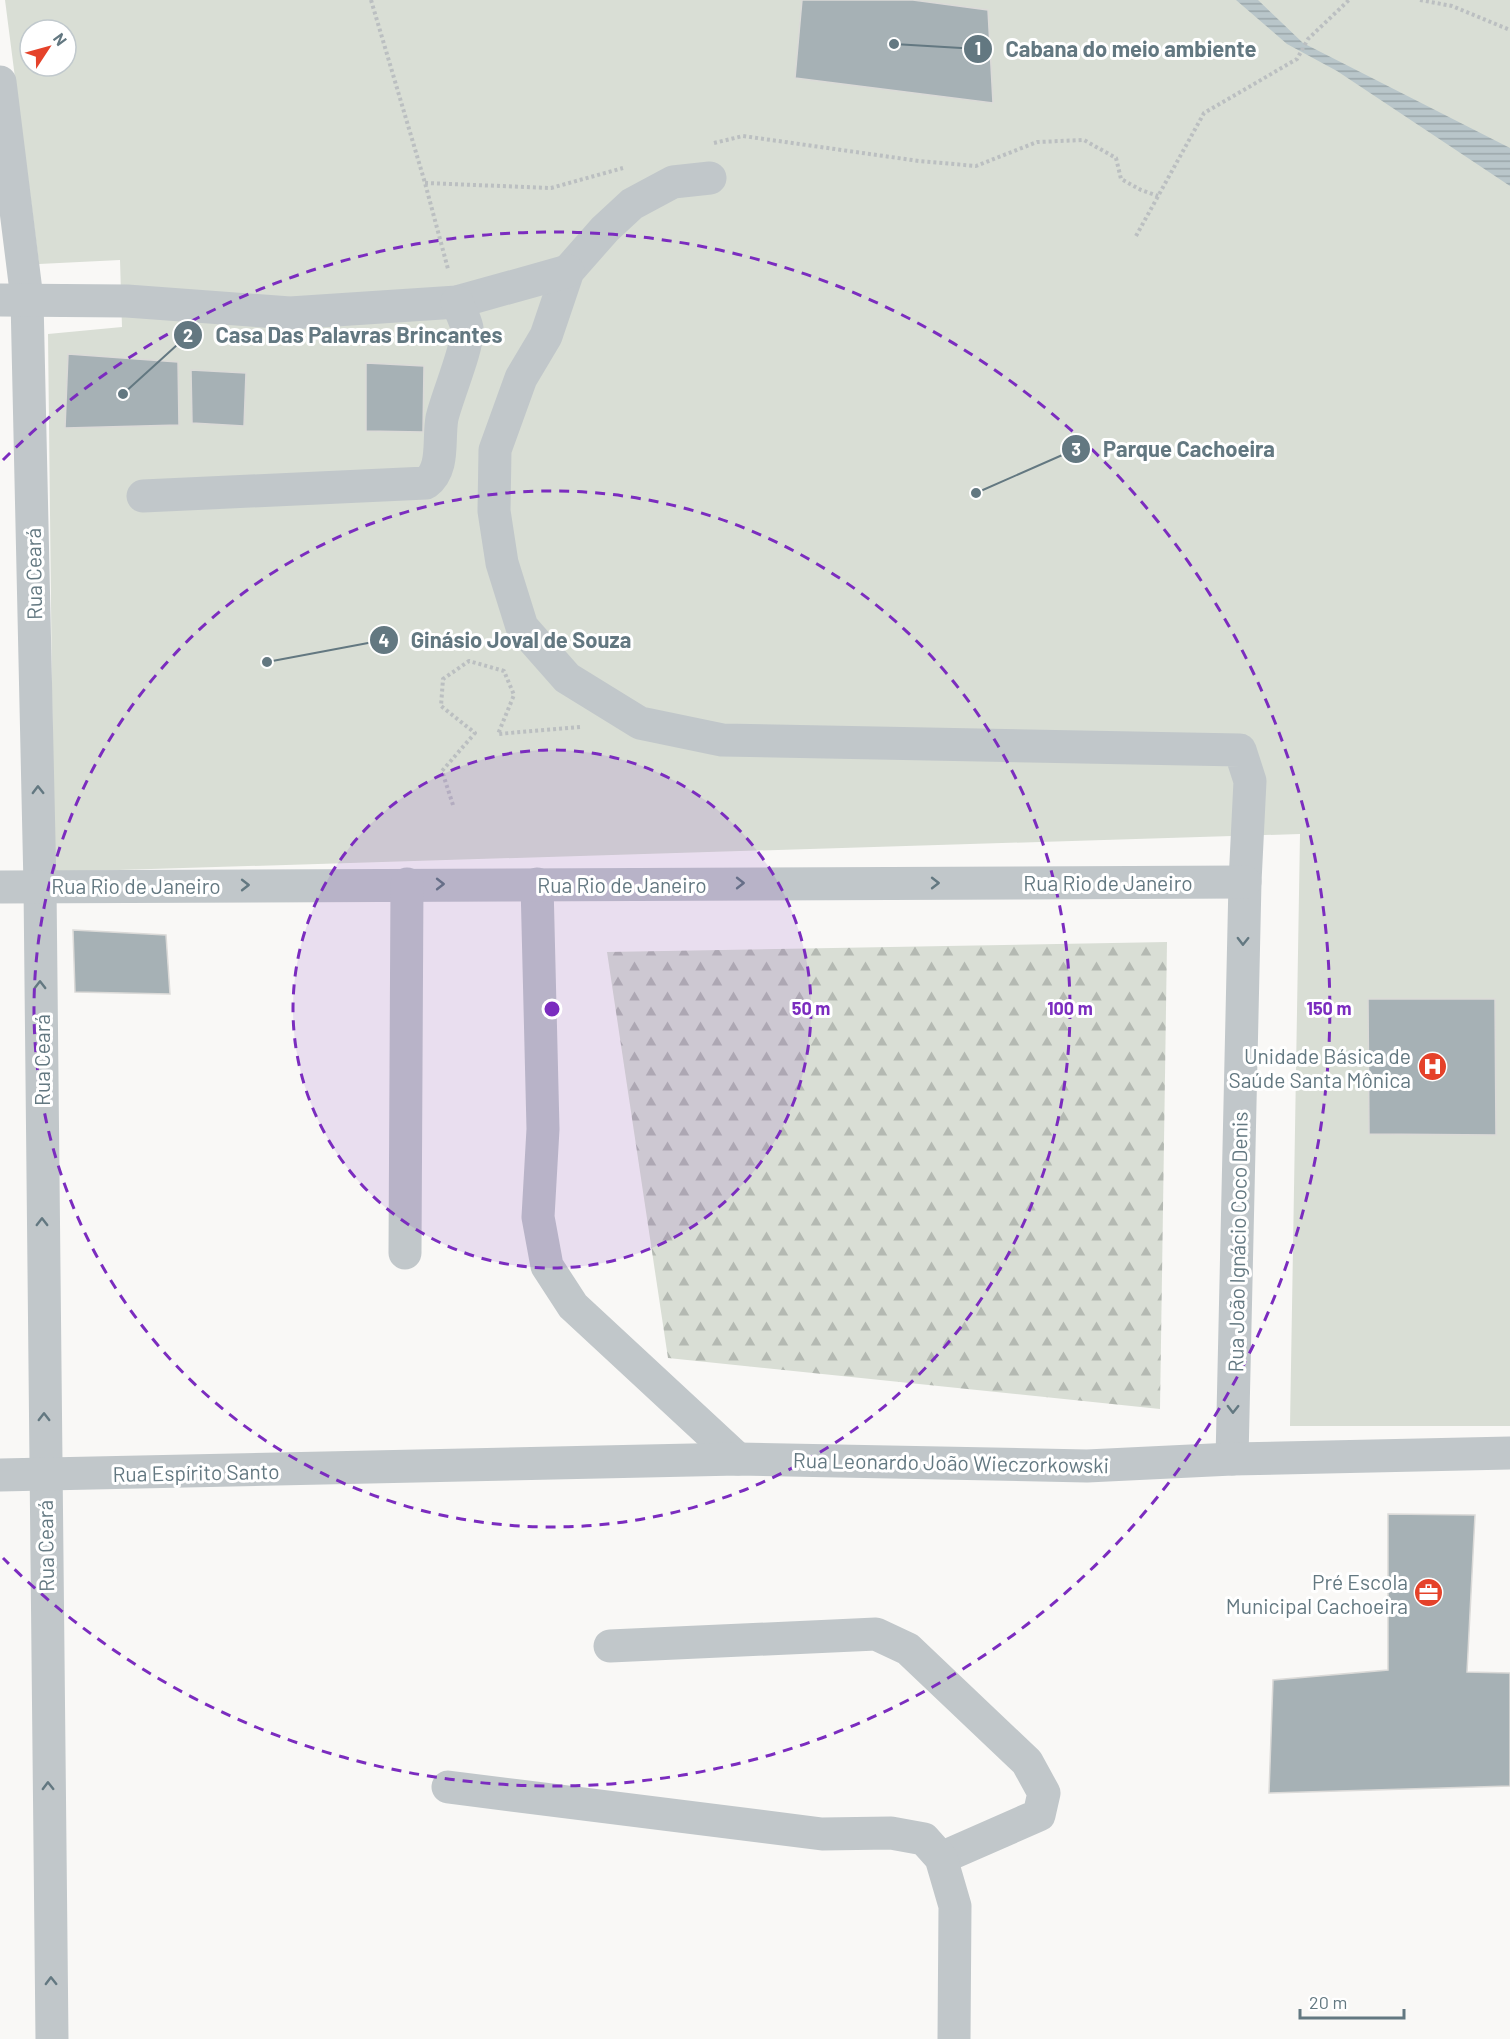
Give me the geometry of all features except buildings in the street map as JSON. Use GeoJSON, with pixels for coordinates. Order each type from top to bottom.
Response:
{"type":"FeatureCollection","features":[{"type":"Feature","properties":{"kind":"street","name":"Rua Ceará"},"geometry":{"type":"LineString","coordinates":[[0,82],[14,300],[40,886],[44,1475],[52,2039]]}},
{"type":"Feature","properties":{"kind":"street"},"geometry":{"type":"LineString","coordinates":[[14,300],[128,301],[290,313],[457,302],[568,271],[605,229],[632,204],[673,182],[710,178]]}},
{"type":"Feature","properties":{"kind":"street","name":"Rua João Ignácio Coco Denis"},"geometry":{"type":"LineString","coordinates":[[568,271],[546,336],[521,378],[495,450],[494,511],[502,563],[522,627],[567,678],[640,723],[722,740],[1240,750],[1250,781],[1245,882],[1232,1459]]}},
{"type":"Feature","properties":{"kind":"street"},"geometry":{"type":"LineString","coordinates":[[143,496],[426,483],[434,477],[438,468],[442,420],[447,397],[466,341],[467,328],[457,302]]}},
{"type":"Feature","properties":{"kind":"street","name":"Rua Rio de Janeiro"},"geometry":{"type":"LineString","coordinates":[[0,887],[1245,882]]}},
{"type":"Feature","properties":{"kind":"street"},"geometry":{"type":"LineString","coordinates":[[405,1253],[407,884]]}},
{"type":"Feature","properties":{"kind":"street"},"geometry":{"type":"LineString","coordinates":[[537,884],[543,1129],[538,1217],[547,1266],[573,1306],[738,1459]]}},
{"type":"Feature","properties":{"kind":"street","name":"Rua Leonardo João Wieczorkowski"},"geometry":{"type":"LineString","coordinates":[[392,1467],[738,1459],[1087,1466],[1232,1459],[1510,1453]]}},
{"type":"Feature","properties":{"kind":"street","name":"Rua Espírito Santo"},"geometry":{"type":"LineString","coordinates":[[0,1475],[392,1467]]}},
{"type":"Feature","properties":{"kind":"street"},"geometry":{"type":"LineString","coordinates":[[609,1646],[876,1634],[908,1649],[1026,1762],[1044,1792],[1039,1815],[941,1858]]}},
{"type":"Feature","properties":{"kind":"street"},"geometry":{"type":"LineString","coordinates":[[448,1787],[822,1833],[891,1833],[924,1839],[941,1858],[956,1906],[954,2039]]}},
{"type":"Feature","properties":{"kind":"path"},"geometry":{"type":"LineString","coordinates":[[371,0],[425,183],[457,302]]}},
{"type":"Feature","properties":{"kind":"path"},"geometry":{"type":"LineString","coordinates":[[1136,236],[1204,113],[1297,59],[1308,39],[1349,0]]}},
{"type":"Feature","properties":{"kind":"path"},"geometry":{"type":"LineString","coordinates":[[1420,0],[1452,6],[1510,30]]}},
{"type":"Feature","properties":{"kind":"path"},"geometry":{"type":"LineString","coordinates":[[712,144],[743,136],[919,161],[976,166],[1037,142],[1084,140],[1116,158],[1121,179],[1158,196]]}},
{"type":"Feature","properties":{"kind":"path"},"geometry":{"type":"LineString","coordinates":[[425,183],[551,188],[627,167]]}},
{"type":"Feature","properties":{"kind":"path"},"geometry":{"type":"LineString","coordinates":[[453,805],[442,771],[475,733],[441,706],[442,679],[469,661],[504,671],[514,695],[498,734],[581,727]]}},
{"type":"Feature","properties":{"kind":"green space"},"geometry":{"type":"Polygon","coordinates":[[[5,0],[1510,0],[1510,1426],[1290,1426],[1300,834],[54,872],[48,334],[122,327],[120,260],[39,264],[5,0]]]}},
{"type":"Feature","properties":{"kind":"green space"},"geometry":{"type":"Polygon","coordinates":[[[1167,942],[1160,1409],[668,1358],[607,952],[1167,942]]]}},
{"type":"Feature","properties":{"kind":"shaded area"},"geometry":{"type":"Polygon","coordinates":[[[1236,0],[1258,0],[1303,43],[1510,148],[1510,186],[1337,71],[1287,44],[1236,0]]]}},
{"type":"Feature","properties":{"kind":"place","name":"Cabana do meio ambiente"},"geometry":{"type":"Point","coordinates":[894,44]}},
{"type":"Feature","properties":{"kind":"place","name":"Casa Das Palavras Brincantes"},"geometry":{"type":"Point","coordinates":[123,394]}},
{"type":"Feature","properties":{"kind":"place","name":"Parque Cachoeira"},"geometry":{"type":"Point","coordinates":[976,493]}},
{"type":"Feature","properties":{"kind":"place","name":"Ginásio Joval de Souza"},"geometry":{"type":"Point","coordinates":[267,662]}},
{"type":"Feature","properties":{"kind":"place","name":"Unidade Básica de Saúde Santa Mônica"},"geometry":{"type":"Point","coordinates":[1432,1067]}},
{"type":"Feature","properties":{"kind":"place","name":"Pré Escola Municipal Cachoeira"},"geometry":{"type":"Point","coordinates":[1429,1593]}}]}
